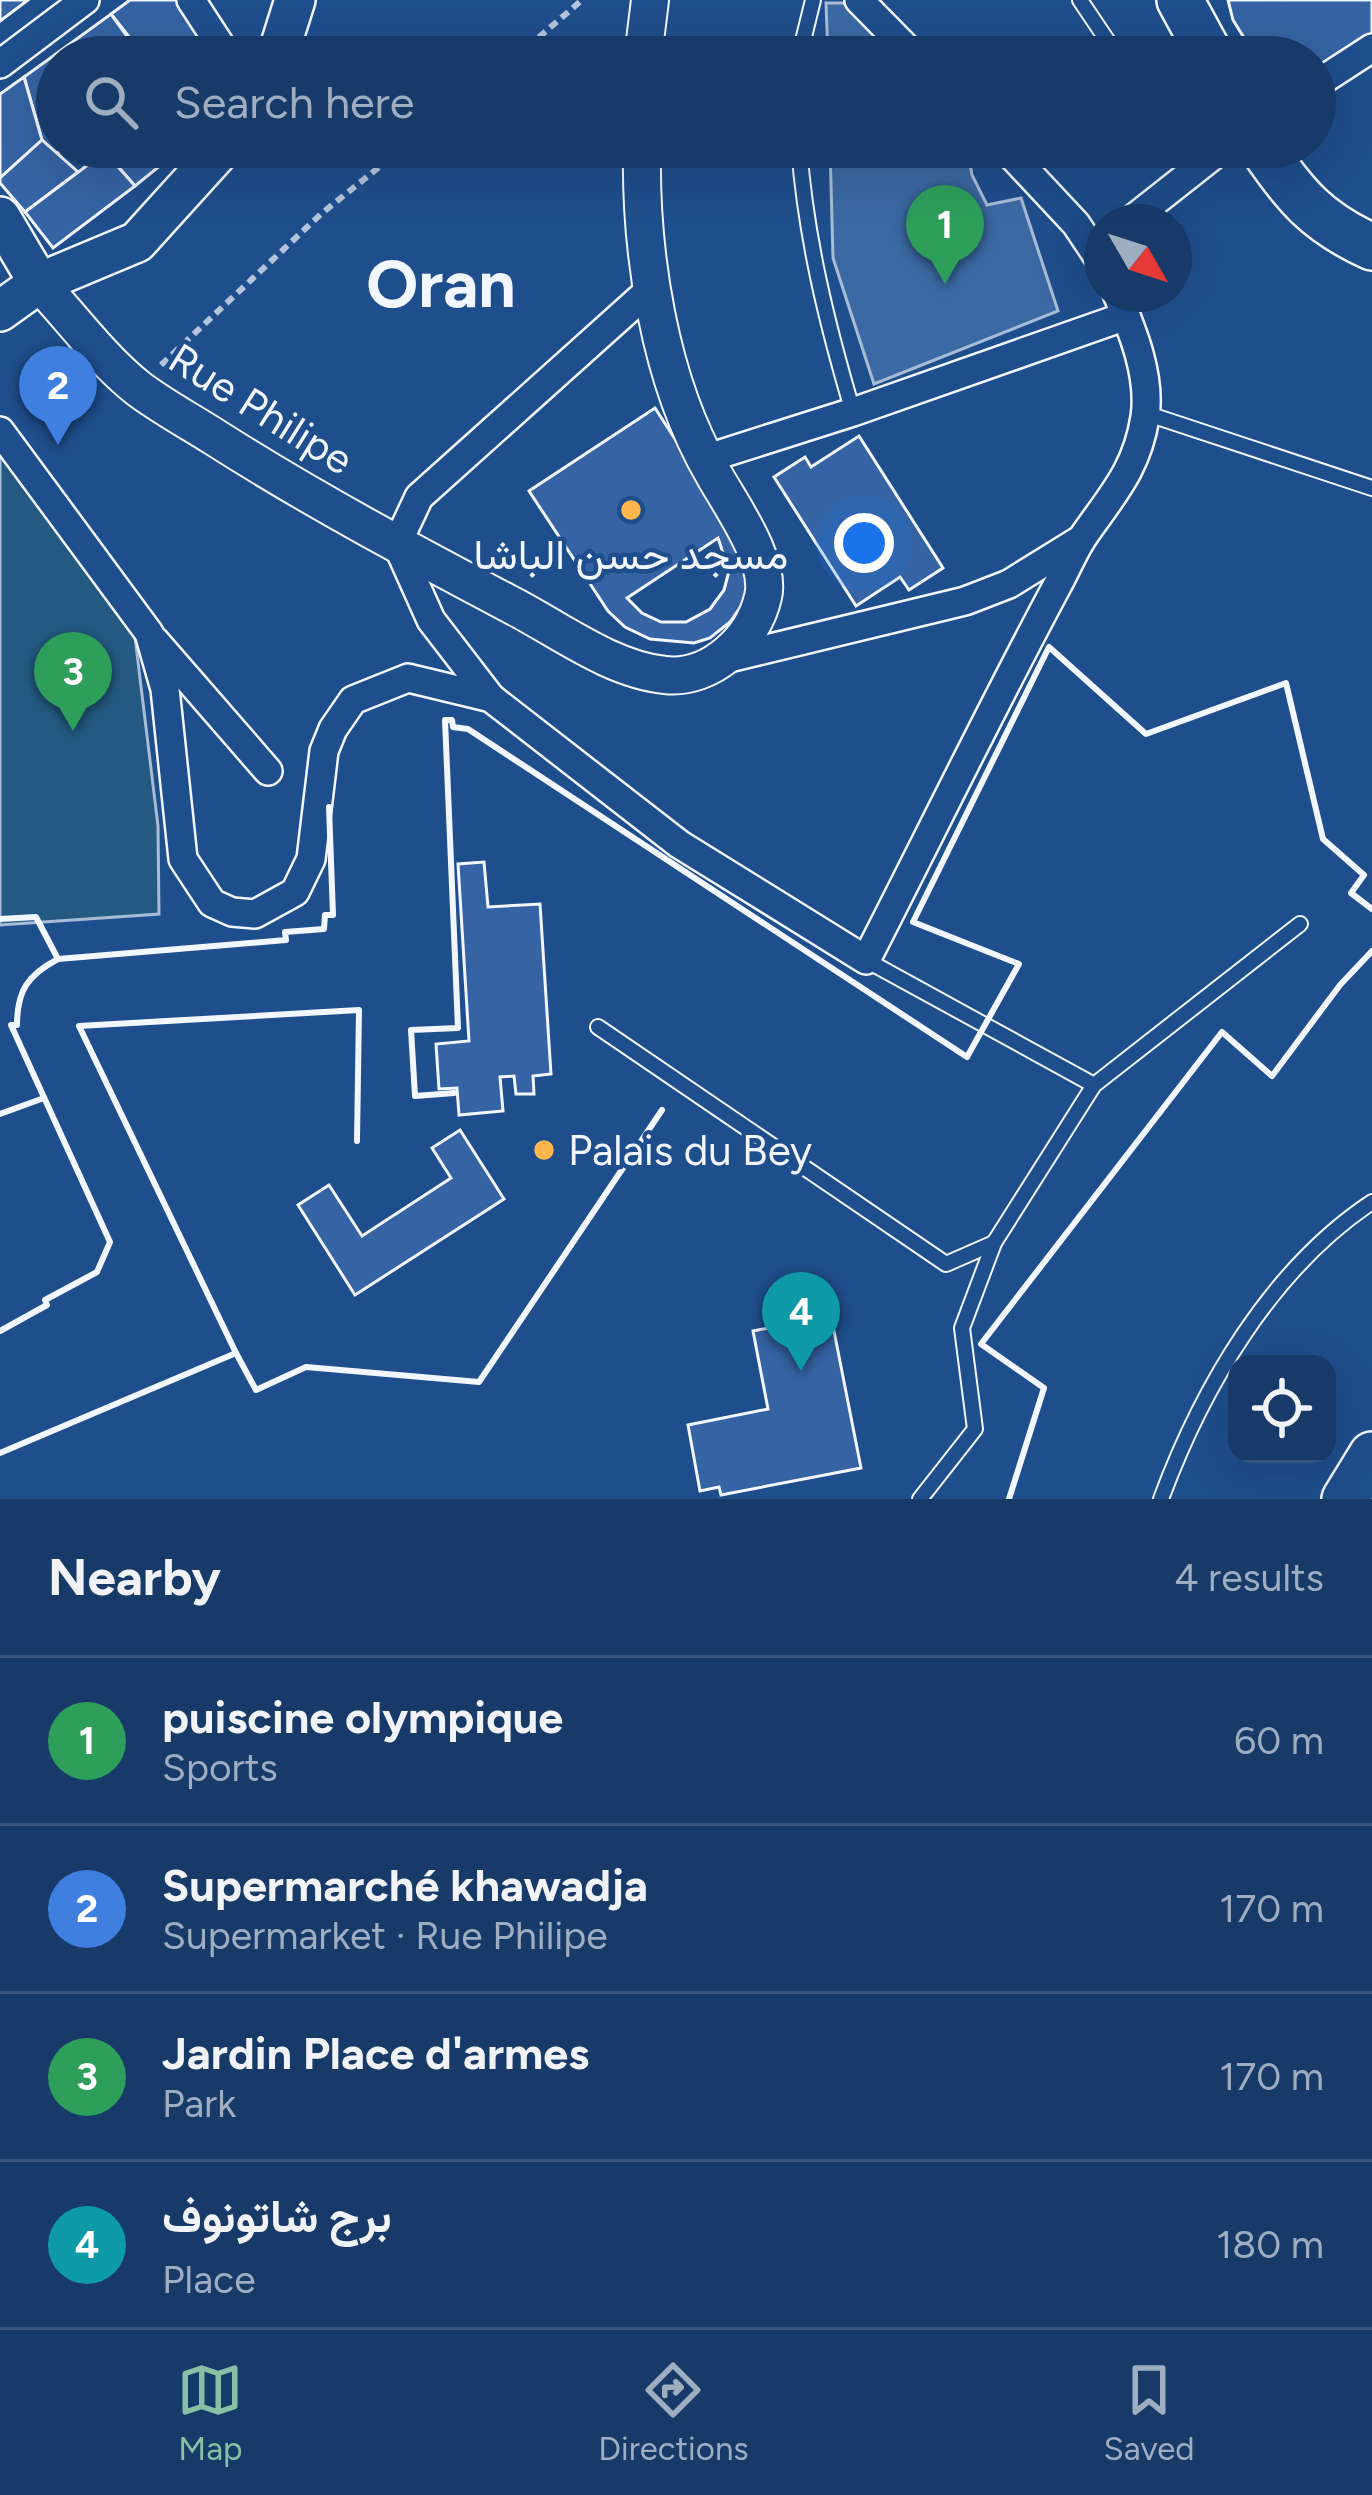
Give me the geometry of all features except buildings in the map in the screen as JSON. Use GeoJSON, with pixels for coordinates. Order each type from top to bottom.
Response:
{"type":"FeatureCollection","features":[{"type":"Feature","properties":{"kind":"main road"},"geometry":{"type":"LineString","coordinates":[[284,36],[295,0]]}},
{"type":"Feature","properties":{"kind":"main road"},"geometry":{"type":"LineString","coordinates":[[1180,0],[1200,36]]}},
{"type":"Feature","properties":{"kind":"main road"},"geometry":{"type":"LineString","coordinates":[[0,311],[39,283],[136,242],[205,168]]}},
{"type":"Feature","properties":{"kind":"main road"},"geometry":{"type":"LineString","coordinates":[[1276,168],[1332,229],[1372,247]]}},
{"type":"Feature","properties":{"kind":"main road"},"geometry":{"type":"LineString","coordinates":[[0,217],[39,283]]}},
{"type":"Feature","properties":{"kind":"main road"},"geometry":{"type":"LineString","coordinates":[[1345,1499],[1372,1455]]}},
{"type":"Feature","properties":{"kind":"street"},"geometry":{"type":"LineString","coordinates":[[37,36],[85,0]]}},
{"type":"Feature","properties":{"kind":"street"},"geometry":{"type":"LineString","coordinates":[[191,0],[214,36]]}},
{"type":"Feature","properties":{"kind":"street"},"geometry":{"type":"LineString","coordinates":[[646,36],[650,0]]}},
{"type":"Feature","properties":{"kind":"street"},"geometry":{"type":"LineString","coordinates":[[859,0],[894,36]]}},
{"type":"Feature","properties":{"kind":"street"},"geometry":{"type":"LineString","coordinates":[[0,64],[36,37]]}},
{"type":"Feature","properties":{"kind":"street"},"geometry":{"type":"LineString","coordinates":[[1336,71],[1372,48]]}},
{"type":"Feature","properties":{"kind":"street"},"geometry":{"type":"LineString","coordinates":[[644,168],[653,287],[684,410],[705,459],[749,537],[765,592],[742,641],[721,660]]}},
{"type":"Feature","properties":{"kind":"street"},"geometry":{"type":"LineString","coordinates":[[1024,168],[1084,233]]}},
{"type":"Feature","properties":{"kind":"street"},"geometry":{"type":"LineString","coordinates":[[1152,204],[1197,168]]}},
{"type":"Feature","properties":{"kind":"street","name":"Rue Philipe"},"geometry":{"type":"LineString","coordinates":[[39,283],[137,388],[253,462],[398,544],[628,666],[670,676],[694,673],[721,660]]}},
{"type":"Feature","properties":{"kind":"street"},"geometry":{"type":"LineString","coordinates":[[653,287],[419,497],[398,544],[431,620],[491,698],[679,844],[866,960],[1083,538],[1126,477],[1145,413],[1145,379],[1124,312]]}},
{"type":"Feature","properties":{"kind":"street"},"geometry":{"type":"LineString","coordinates":[[705,459],[853,412],[1104,312]]}},
{"type":"Feature","properties":{"kind":"street"},"geometry":{"type":"LineString","coordinates":[[0,430],[149,633],[268,771]]}},
{"type":"Feature","properties":{"kind":"street"},"geometry":{"type":"LineString","coordinates":[[721,660],[965,601],[1009,584],[1083,538]]}},
{"type":"Feature","properties":{"kind":"street"},"geometry":{"type":"LineString","coordinates":[[149,633],[165,689],[183,859],[212,903],[232,912],[255,914],[295,892],[311,859],[323,751],[353,700],[408,678],[491,698]]}},
{"type":"Feature","properties":{"kind":"lane"},"geometry":{"type":"LineString","coordinates":[[804,36],[812,0]]}},
{"type":"Feature","properties":{"kind":"lane"},"geometry":{"type":"LineString","coordinates":[[1080,0],[1104,36]]}},
{"type":"Feature","properties":{"kind":"lane"},"geometry":{"type":"LineString","coordinates":[[800,168],[804,218],[820,297],[853,412]]}},
{"type":"Feature","properties":{"kind":"lane"},"geometry":{"type":"LineString","coordinates":[[1145,413],[1372,488]]}},
{"type":"Feature","properties":{"kind":"lane"},"geometry":{"type":"LineString","coordinates":[[920,1499],[975,1430],[962,1328],[994,1243],[1094,1085],[1300,924]]}},
{"type":"Feature","properties":{"kind":"lane"},"geometry":{"type":"LineString","coordinates":[[866,960],[1094,1085]]}},
{"type":"Feature","properties":{"kind":"lane"},"geometry":{"type":"LineString","coordinates":[[598,1027],[946,1264],[994,1243]]}},
{"type":"Feature","properties":{"kind":"lane"},"geometry":{"type":"LineString","coordinates":[[1161,1499],[1184,1438],[1261,1312],[1308,1258],[1372,1202]]}},
{"type":"Feature","properties":{"kind":"path"},"geometry":{"type":"LineString","coordinates":[[540,36],[582,0]]}},
{"type":"Feature","properties":{"kind":"path"},"geometry":{"type":"LineString","coordinates":[[137,388],[321,214],[378,168]]}},
{"type":"Feature","properties":{"kind":"shaded area"},"geometry":{"type":"Polygon","coordinates":[[[826,3],[848,3],[879,36],[827,36],[826,3]]]}},
{"type":"Feature","properties":{"kind":"shaded area"},"geometry":{"type":"Polygon","coordinates":[[[831,168],[971,168],[987,205],[1021,198],[1058,311],[874,384],[833,258],[831,168]]]}},
{"type":"Feature","properties":{"kind":"shaded area"},"geometry":{"type":"Polygon","coordinates":[[[0,454],[135,637],[158,826],[159,914],[0,925],[0,454]]]}},
{"type":"Feature","properties":{"kind":"wall"},"geometry":{"type":"LineString","coordinates":[[454,1093],[415,1096],[411,1030],[458,1028],[445,720],[452,720],[453,727],[468,729],[967,1057],[1019,964],[913,922],[1049,647],[1146,734],[1286,683],[1323,839],[1364,875],[1351,893],[1372,909]]}},
{"type":"Feature","properties":{"kind":"wall"},"geometry":{"type":"LineString","coordinates":[[58,959],[286,940],[285,932],[324,929],[325,915],[333,915],[329,807]]}},
{"type":"Feature","properties":{"kind":"wall"},"geometry":{"type":"LineString","coordinates":[[0,919],[36,917],[58,959],[26,985],[17,1025],[11,1025],[110,1242],[97,1272],[0,1331]]}},
{"type":"Feature","properties":{"kind":"wall"},"geometry":{"type":"LineString","coordinates":[[1009,1499],[1044,1388],[981,1344],[1222,1032],[1272,1076],[1340,985],[1372,951]]}},
{"type":"Feature","properties":{"kind":"wall"},"geometry":{"type":"LineString","coordinates":[[0,1453],[236,1353],[79,1026],[359,1010],[357,1141]]}},
{"type":"Feature","properties":{"kind":"wall"},"geometry":{"type":"LineString","coordinates":[[0,1114],[44,1098]]}},
{"type":"Feature","properties":{"kind":"wall"},"geometry":{"type":"LineString","coordinates":[[236,1353],[256,1390],[306,1367],[479,1382],[662,1110]]}},
{"type":"Feature","properties":{"kind":"place","name":"puiscine olympique"},"geometry":{"type":"Point","coordinates":[945,284]}},
{"type":"Feature","properties":{"kind":"place","name":"Supermarché khawadja"},"geometry":{"type":"Point","coordinates":[58,445]}},
{"type":"Feature","properties":{"kind":"place","name":"مسجد حسن الباشا"},"geometry":{"type":"Point","coordinates":[631,510]}},
{"type":"Feature","properties":{"kind":"place","name":"Jardin Place d'armes"},"geometry":{"type":"Point","coordinates":[73,731]}},
{"type":"Feature","properties":{"kind":"place","name":"Palais du Bey"},"geometry":{"type":"Point","coordinates":[544,1150]}},
{"type":"Feature","properties":{"kind":"place","name":"برج شاتونوف"},"geometry":{"type":"Point","coordinates":[801,1371]}},
{"type":"Feature","properties":{"kind":"district","name":"Oran"},"geometry":{"type":"Point","coordinates":[441,284]}}]}
